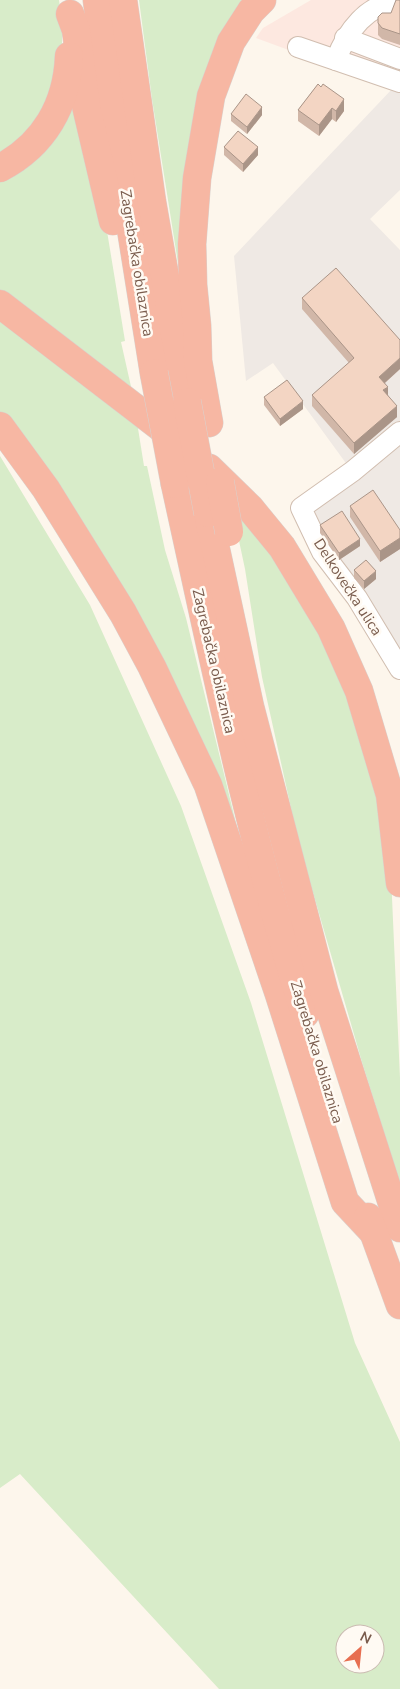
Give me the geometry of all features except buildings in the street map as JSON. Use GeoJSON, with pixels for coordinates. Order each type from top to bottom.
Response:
{"type":"FeatureCollection","features":[{"type":"Feature","properties":{"kind":"highway","name":"Zagrebačka obilaznica"},"geometry":{"type":"LineString","coordinates":[[97,0],[109,91],[154,373],[175,484],[242,780],[302,1006],[363,1203],[387,1230]]}},
{"type":"Feature","properties":{"kind":"highway","name":"Zagrebačka obilaznica"},"geometry":{"type":"LineString","coordinates":[[123,0],[152,202],[208,513],[250,707],[387,1230],[400,1305]]}},
{"type":"Feature","properties":{"kind":"highway"},"geometry":{"type":"LineString","coordinates":[[221,574],[229,532],[198,361],[198,326],[193,285],[192,244],[197,178],[211,96],[231,42],[251,11],[262,0]]}},
{"type":"Feature","properties":{"kind":"highway"},"geometry":{"type":"LineString","coordinates":[[69,7],[76,30],[86,106],[115,231],[140,355],[154,373]]}},
{"type":"Feature","properties":{"kind":"highway"},"geometry":{"type":"LineString","coordinates":[[0,168],[10,163],[42,134],[53,119],[65,93],[70,59],[69,7]]}},
{"type":"Feature","properties":{"kind":"highway"},"geometry":{"type":"LineString","coordinates":[[0,304],[195,454],[250,508],[282,547],[331,628],[359,691],[390,796],[400,884]]}},
{"type":"Feature","properties":{"kind":"highway"},"geometry":{"type":"LineString","coordinates":[[0,426],[46,489],[123,613],[152,667],[208,785],[279,994],[345,1202],[387,1230]]}},
{"type":"Feature","properties":{"kind":"street"},"geometry":{"type":"LineString","coordinates":[[336,60],[345,38],[360,21],[377,8],[392,3],[400,3]]}},
{"type":"Feature","properties":{"kind":"street"},"geometry":{"type":"LineString","coordinates":[[345,38],[400,59]]}},
{"type":"Feature","properties":{"kind":"street"},"geometry":{"type":"LineString","coordinates":[[298,46],[400,82]]}},
{"type":"Feature","properties":{"kind":"street","name":"Delkovečka ulica"},"geometry":{"type":"LineString","coordinates":[[400,432],[353,471],[301,508],[322,552],[357,598],[400,669]]}},
{"type":"Feature","properties":{"kind":"shaded area"},"geometry":{"type":"Polygon","coordinates":[[[311,0],[400,0],[400,91],[256,38],[263,28],[311,0]]]}},
{"type":"Feature","properties":{"kind":"shaded area"},"geometry":{"type":"Polygon","coordinates":[[[393,88],[400,91],[400,190],[370,219],[400,250],[400,422],[371,450],[348,466],[273,363],[246,381],[234,256],[393,88]]]}},
{"type":"Feature","properties":{"kind":"shaded area"},"geometry":{"type":"Polygon","coordinates":[[[400,441],[400,657],[307,514],[400,441]]]}},
{"type":"Feature","properties":{"kind":"green space"},"geometry":{"type":"Polygon","coordinates":[[[0,0],[59,0],[62,22],[62,52],[48,107],[0,159],[0,0]]]}},
{"type":"Feature","properties":{"kind":"green space"},"geometry":{"type":"Polygon","coordinates":[[[139,0],[252,0],[233,25],[184,301],[152,99],[139,0]]]}},
{"type":"Feature","properties":{"kind":"green space"},"geometry":{"type":"Polygon","coordinates":[[[71,95],[106,225],[125,341],[121,342],[132,391],[0,295],[0,177],[71,95]]]}},
{"type":"Feature","properties":{"kind":"green space"},"geometry":{"type":"Polygon","coordinates":[[[0,316],[136,416],[144,466],[147,466],[165,550],[186,618],[243,852],[19,436],[0,412],[0,316]]]}},
{"type":"Feature","properties":{"kind":"green space"},"geometry":{"type":"Polygon","coordinates":[[[0,456],[90,605],[181,806],[251,1003],[355,1343],[400,1442],[400,1689],[219,1689],[20,1474],[0,1488],[0,456]]]}},
{"type":"Feature","properties":{"kind":"green space"},"geometry":{"type":"Polygon","coordinates":[[[231,503],[245,518],[311,611],[364,733],[391,875],[400,1078],[400,1184],[362,1062],[299,844],[262,677],[245,569],[231,503]]]}}]}
